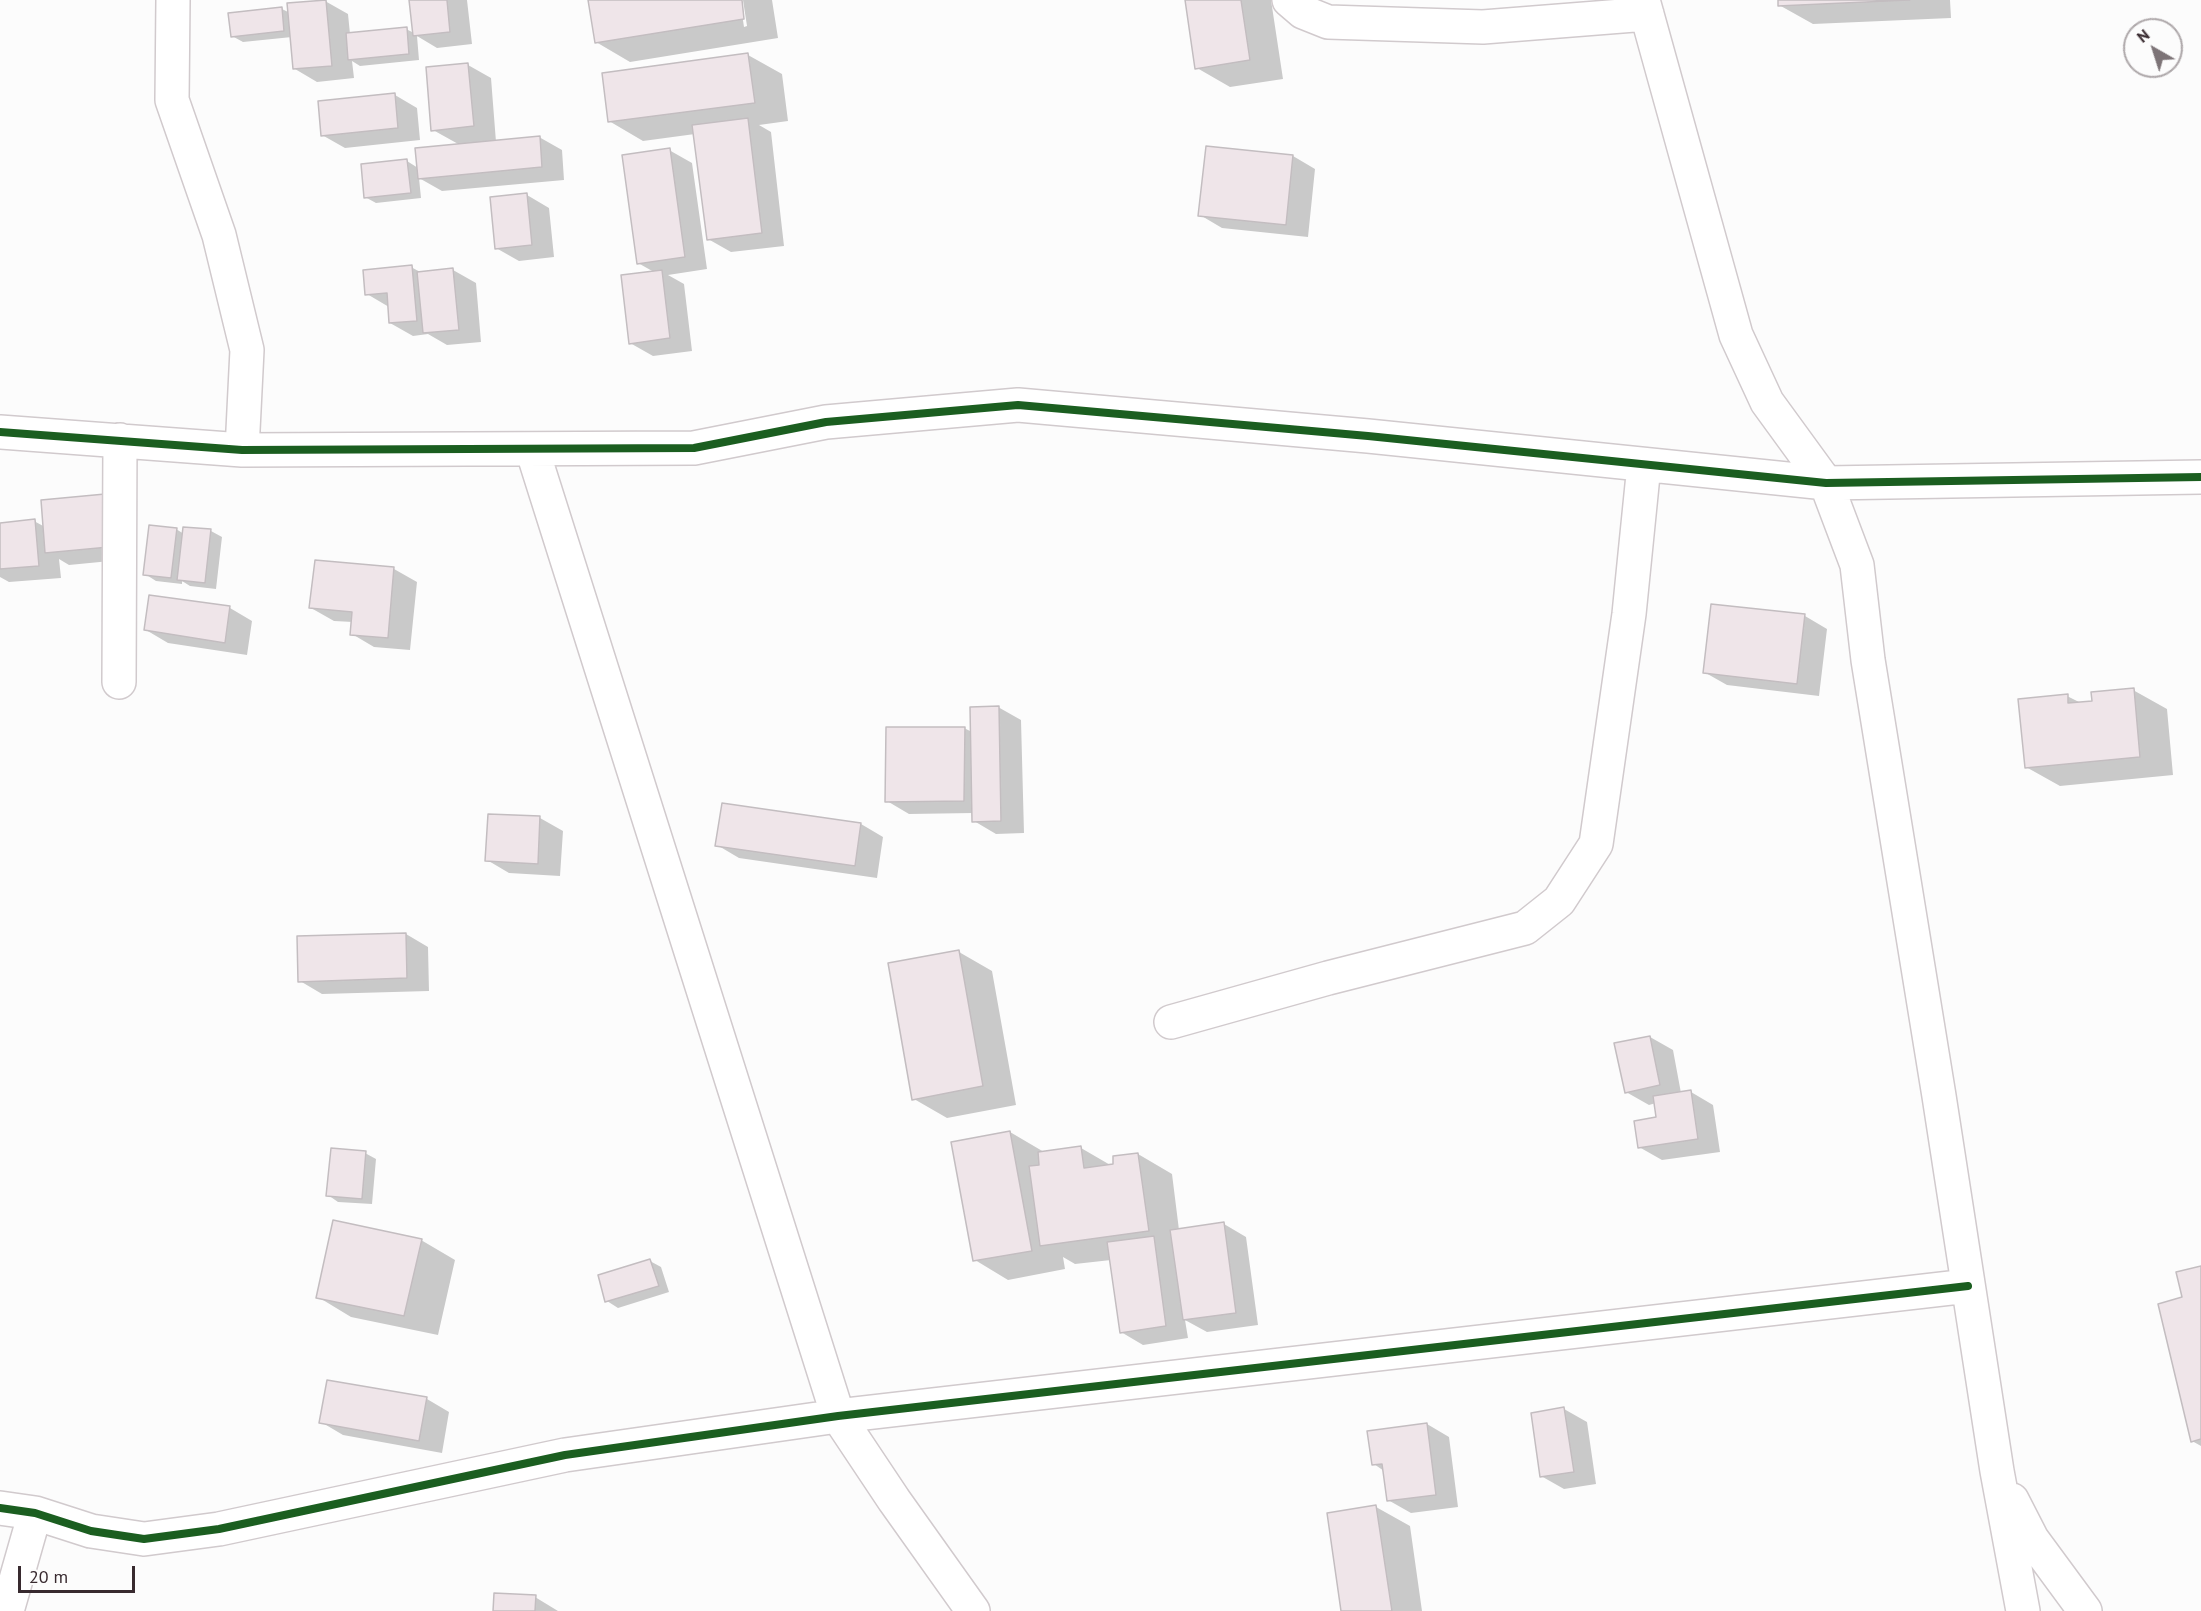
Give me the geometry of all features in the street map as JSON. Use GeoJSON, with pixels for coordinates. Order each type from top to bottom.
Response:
{"type":"FeatureCollection","features":[{"type":"Feature","properties":{"kind":"street"},"geometry":{"type":"LineString","coordinates":[[173,0],[172,100],[219,236],[247,350],[242,450]]}},
{"type":"Feature","properties":{"kind":"street"},"geometry":{"type":"LineString","coordinates":[[1289,0],[1303,12],[1328,22],[1483,27],[1645,7],[1736,335],[1767,402],[1826,483],[1857,565],[1868,660],[1997,1471],[2023,1611]]}},
{"type":"Feature","properties":{"kind":"street"},"geometry":{"type":"LineString","coordinates":[[0,432],[242,450],[694,448],[826,422],[1018,405],[1368,436],[1826,483],[2201,477]]}},
{"type":"Feature","properties":{"kind":"street"},"geometry":{"type":"LineString","coordinates":[[119,682],[120,440]]}},
{"type":"Feature","properties":{"kind":"street"},"geometry":{"type":"LineString","coordinates":[[532,449],[838,1416],[973,1611]]}},
{"type":"Feature","properties":{"kind":"street"},"geometry":{"type":"LineString","coordinates":[[1171,1022],[1328,978],[1525,928],[1559,900],[1596,843],[1629,614],[1644,465]]}},
{"type":"Feature","properties":{"kind":"street"},"geometry":{"type":"LineString","coordinates":[[0,1508],[35,1513],[92,1531],[144,1539],[219,1529],[565,1455],[838,1416],[1968,1286]]}},
{"type":"Feature","properties":{"kind":"street"},"geometry":{"type":"LineString","coordinates":[[1997,1471],[2032,1539],[2085,1611]]}},
{"type":"Feature","properties":{"kind":"street"},"geometry":{"type":"LineString","coordinates":[[7,1611],[35,1513]]}},
{"type":"Feature","properties":{"kind":"building"},"geometry":{"type":"Polygon","coordinates":[[[326,0],[332,66],[293,69],[287,3],[326,0]]]}},
{"type":"Feature","properties":{"kind":"building"},"geometry":{"type":"Polygon","coordinates":[[[409,0],[447,0],[450,32],[413,36],[409,0]]]}},
{"type":"Feature","properties":{"kind":"building"},"geometry":{"type":"Polygon","coordinates":[[[588,0],[742,0],[744,19],[595,43],[588,0]]]}},
{"type":"Feature","properties":{"kind":"building"},"geometry":{"type":"Polygon","coordinates":[[[1185,0],[1241,0],[1250,60],[1195,69],[1185,0]]]}},
{"type":"Feature","properties":{"kind":"building"},"geometry":{"type":"Polygon","coordinates":[[[1778,0],[1910,0],[1778,6],[1778,0]]]}},
{"type":"Feature","properties":{"kind":"building"},"geometry":{"type":"Polygon","coordinates":[[[282,7],[284,31],[231,37],[228,13],[282,7]]]}},
{"type":"Feature","properties":{"kind":"building"},"geometry":{"type":"Polygon","coordinates":[[[407,27],[409,54],[348,60],[346,33],[407,27]]]}},
{"type":"Feature","properties":{"kind":"building"},"geometry":{"type":"Polygon","coordinates":[[[748,53],[755,103],[608,122],[602,73],[748,53]]]}},
{"type":"Feature","properties":{"kind":"building"},"geometry":{"type":"Polygon","coordinates":[[[468,63],[474,126],[431,131],[426,67],[468,63]]]}},
{"type":"Feature","properties":{"kind":"building"},"geometry":{"type":"Polygon","coordinates":[[[395,93],[398,128],[321,136],[318,101],[395,93]]]}},
{"type":"Feature","properties":{"kind":"building"},"geometry":{"type":"Polygon","coordinates":[[[748,118],[762,233],[707,240],[692,125],[748,118]]]}},
{"type":"Feature","properties":{"kind":"building"},"geometry":{"type":"Polygon","coordinates":[[[540,136],[542,167],[418,179],[415,148],[540,136]]]}},
{"type":"Feature","properties":{"kind":"building"},"geometry":{"type":"Polygon","coordinates":[[[1206,146],[1293,155],[1286,225],[1198,216],[1206,146]]]}},
{"type":"Feature","properties":{"kind":"building"},"geometry":{"type":"Polygon","coordinates":[[[670,148],[685,257],[637,264],[622,155],[670,148]]]}},
{"type":"Feature","properties":{"kind":"building"},"geometry":{"type":"Polygon","coordinates":[[[407,159],[411,193],[364,198],[361,164],[407,159]]]}},
{"type":"Feature","properties":{"kind":"building"},"geometry":{"type":"Polygon","coordinates":[[[527,193],[532,245],[495,249],[490,197],[527,193]]]}},
{"type":"Feature","properties":{"kind":"building"},"geometry":{"type":"Polygon","coordinates":[[[412,265],[417,321],[389,323],[387,293],[365,295],[363,270],[412,265]]]}},
{"type":"Feature","properties":{"kind":"building"},"geometry":{"type":"Polygon","coordinates":[[[453,268],[459,330],[423,333],[417,272],[453,268]]]}},
{"type":"Feature","properties":{"kind":"building"},"geometry":{"type":"Polygon","coordinates":[[[662,270],[670,338],[629,344],[621,275],[662,270]]]}},
{"type":"Feature","properties":{"kind":"building"},"geometry":{"type":"Polygon","coordinates":[[[105,494],[109,547],[45,553],[41,500],[105,494]]]}},
{"type":"Feature","properties":{"kind":"building"},"geometry":{"type":"Polygon","coordinates":[[[35,519],[39,566],[0,569],[0,523],[35,519]]]}},
{"type":"Feature","properties":{"kind":"building"},"geometry":{"type":"Polygon","coordinates":[[[149,525],[177,528],[171,578],[143,575],[149,525]]]}},
{"type":"Feature","properties":{"kind":"building"},"geometry":{"type":"Polygon","coordinates":[[[183,527],[211,529],[205,583],[177,580],[183,527]]]}},
{"type":"Feature","properties":{"kind":"building"},"geometry":{"type":"Polygon","coordinates":[[[315,560],[394,567],[388,638],[350,635],[352,612],[309,608],[315,560]]]}},
{"type":"Feature","properties":{"kind":"building"},"geometry":{"type":"Polygon","coordinates":[[[149,595],[230,606],[225,643],[144,630],[149,595]]]}},
{"type":"Feature","properties":{"kind":"building"},"geometry":{"type":"Polygon","coordinates":[[[1711,604],[1805,614],[1797,684],[1703,673],[1711,604]]]}},
{"type":"Feature","properties":{"kind":"building"},"geometry":{"type":"Polygon","coordinates":[[[2134,688],[2140,757],[2025,768],[2018,699],[2068,694],[2068,703],[2092,701],[2091,692],[2134,688]]]}},
{"type":"Feature","properties":{"kind":"building"},"geometry":{"type":"Polygon","coordinates":[[[999,706],[1001,821],[972,822],[970,707],[999,706]]]}},
{"type":"Feature","properties":{"kind":"building"},"geometry":{"type":"Polygon","coordinates":[[[886,727],[965,727],[964,801],[885,802],[886,727]]]}},
{"type":"Feature","properties":{"kind":"building"},"geometry":{"type":"Polygon","coordinates":[[[722,803],[861,823],[855,866],[715,846],[722,803]]]}},
{"type":"Feature","properties":{"kind":"building"},"geometry":{"type":"Polygon","coordinates":[[[488,814],[540,816],[538,864],[485,861],[488,814]]]}},
{"type":"Feature","properties":{"kind":"building"},"geometry":{"type":"Polygon","coordinates":[[[406,933],[407,978],[298,982],[297,936],[406,933]]]}},
{"type":"Feature","properties":{"kind":"building"},"geometry":{"type":"Polygon","coordinates":[[[959,950],[983,1086],[912,1100],[888,963],[959,950]]]}},
{"type":"Feature","properties":{"kind":"building"},"geometry":{"type":"Polygon","coordinates":[[[1650,1036],[1660,1085],[1625,1093],[1614,1043],[1650,1036]]]}},
{"type":"Feature","properties":{"kind":"building"},"geometry":{"type":"Polygon","coordinates":[[[1691,1090],[1698,1139],[1638,1148],[1634,1121],[1656,1117],[1653,1096],[1691,1090]]]}},
{"type":"Feature","properties":{"kind":"building"},"geometry":{"type":"Polygon","coordinates":[[[1010,1131],[1032,1251],[973,1261],[951,1142],[1010,1131]]]}},
{"type":"Feature","properties":{"kind":"building"},"geometry":{"type":"Polygon","coordinates":[[[1081,1146],[1084,1168],[1113,1164],[1113,1156],[1138,1153],[1149,1231],[1040,1246],[1029,1166],[1039,1165],[1038,1152],[1081,1146]]]}},
{"type":"Feature","properties":{"kind":"building"},"geometry":{"type":"Polygon","coordinates":[[[331,1148],[366,1151],[362,1199],[326,1196],[331,1148]]]}},
{"type":"Feature","properties":{"kind":"building"},"geometry":{"type":"Polygon","coordinates":[[[333,1220],[422,1239],[404,1316],[316,1298],[333,1220]]]}},
{"type":"Feature","properties":{"kind":"building"},"geometry":{"type":"Polygon","coordinates":[[[1224,1222],[1236,1313],[1183,1320],[1170,1230],[1224,1222]]]}},
{"type":"Feature","properties":{"kind":"building"},"geometry":{"type":"Polygon","coordinates":[[[1154,1236],[1166,1326],[1120,1333],[1107,1242],[1154,1236]]]}},
{"type":"Feature","properties":{"kind":"building"},"geometry":{"type":"Polygon","coordinates":[[[650,1259],[659,1286],[605,1302],[598,1275],[650,1259]]]}},
{"type":"Feature","properties":{"kind":"building"},"geometry":{"type":"Polygon","coordinates":[[[2201,1266],[2201,1439],[2191,1442],[2158,1304],[2182,1297],[2176,1272],[2201,1266]]]}},
{"type":"Feature","properties":{"kind":"building"},"geometry":{"type":"Polygon","coordinates":[[[327,1380],[427,1397],[419,1441],[319,1423],[327,1380]]]}},
{"type":"Feature","properties":{"kind":"building"},"geometry":{"type":"Polygon","coordinates":[[[1564,1407],[1574,1472],[1540,1477],[1531,1413],[1564,1407]]]}},
{"type":"Feature","properties":{"kind":"building"},"geometry":{"type":"Polygon","coordinates":[[[1427,1423],[1436,1495],[1387,1501],[1382,1464],[1372,1465],[1367,1431],[1427,1423]]]}},
{"type":"Feature","properties":{"kind":"building"},"geometry":{"type":"Polygon","coordinates":[[[1376,1505],[1392,1611],[1341,1611],[1327,1513],[1376,1505]]]}},
{"type":"Feature","properties":{"kind":"building"},"geometry":{"type":"Polygon","coordinates":[[[494,1593],[536,1595],[535,1611],[493,1611],[494,1593]]]}},
{"type":"Feature","properties":{"kind":"cycle path"},"geometry":{"type":"LineString","coordinates":[[0,432],[242,450],[694,448],[826,422],[1018,405],[1368,436],[1826,483],[2201,477]]}},
{"type":"Feature","properties":{"kind":"cycle path"},"geometry":{"type":"LineString","coordinates":[[0,1508],[35,1513],[91,1531],[144,1539],[219,1529],[565,1455],[838,1416],[1968,1286]]}}]}
